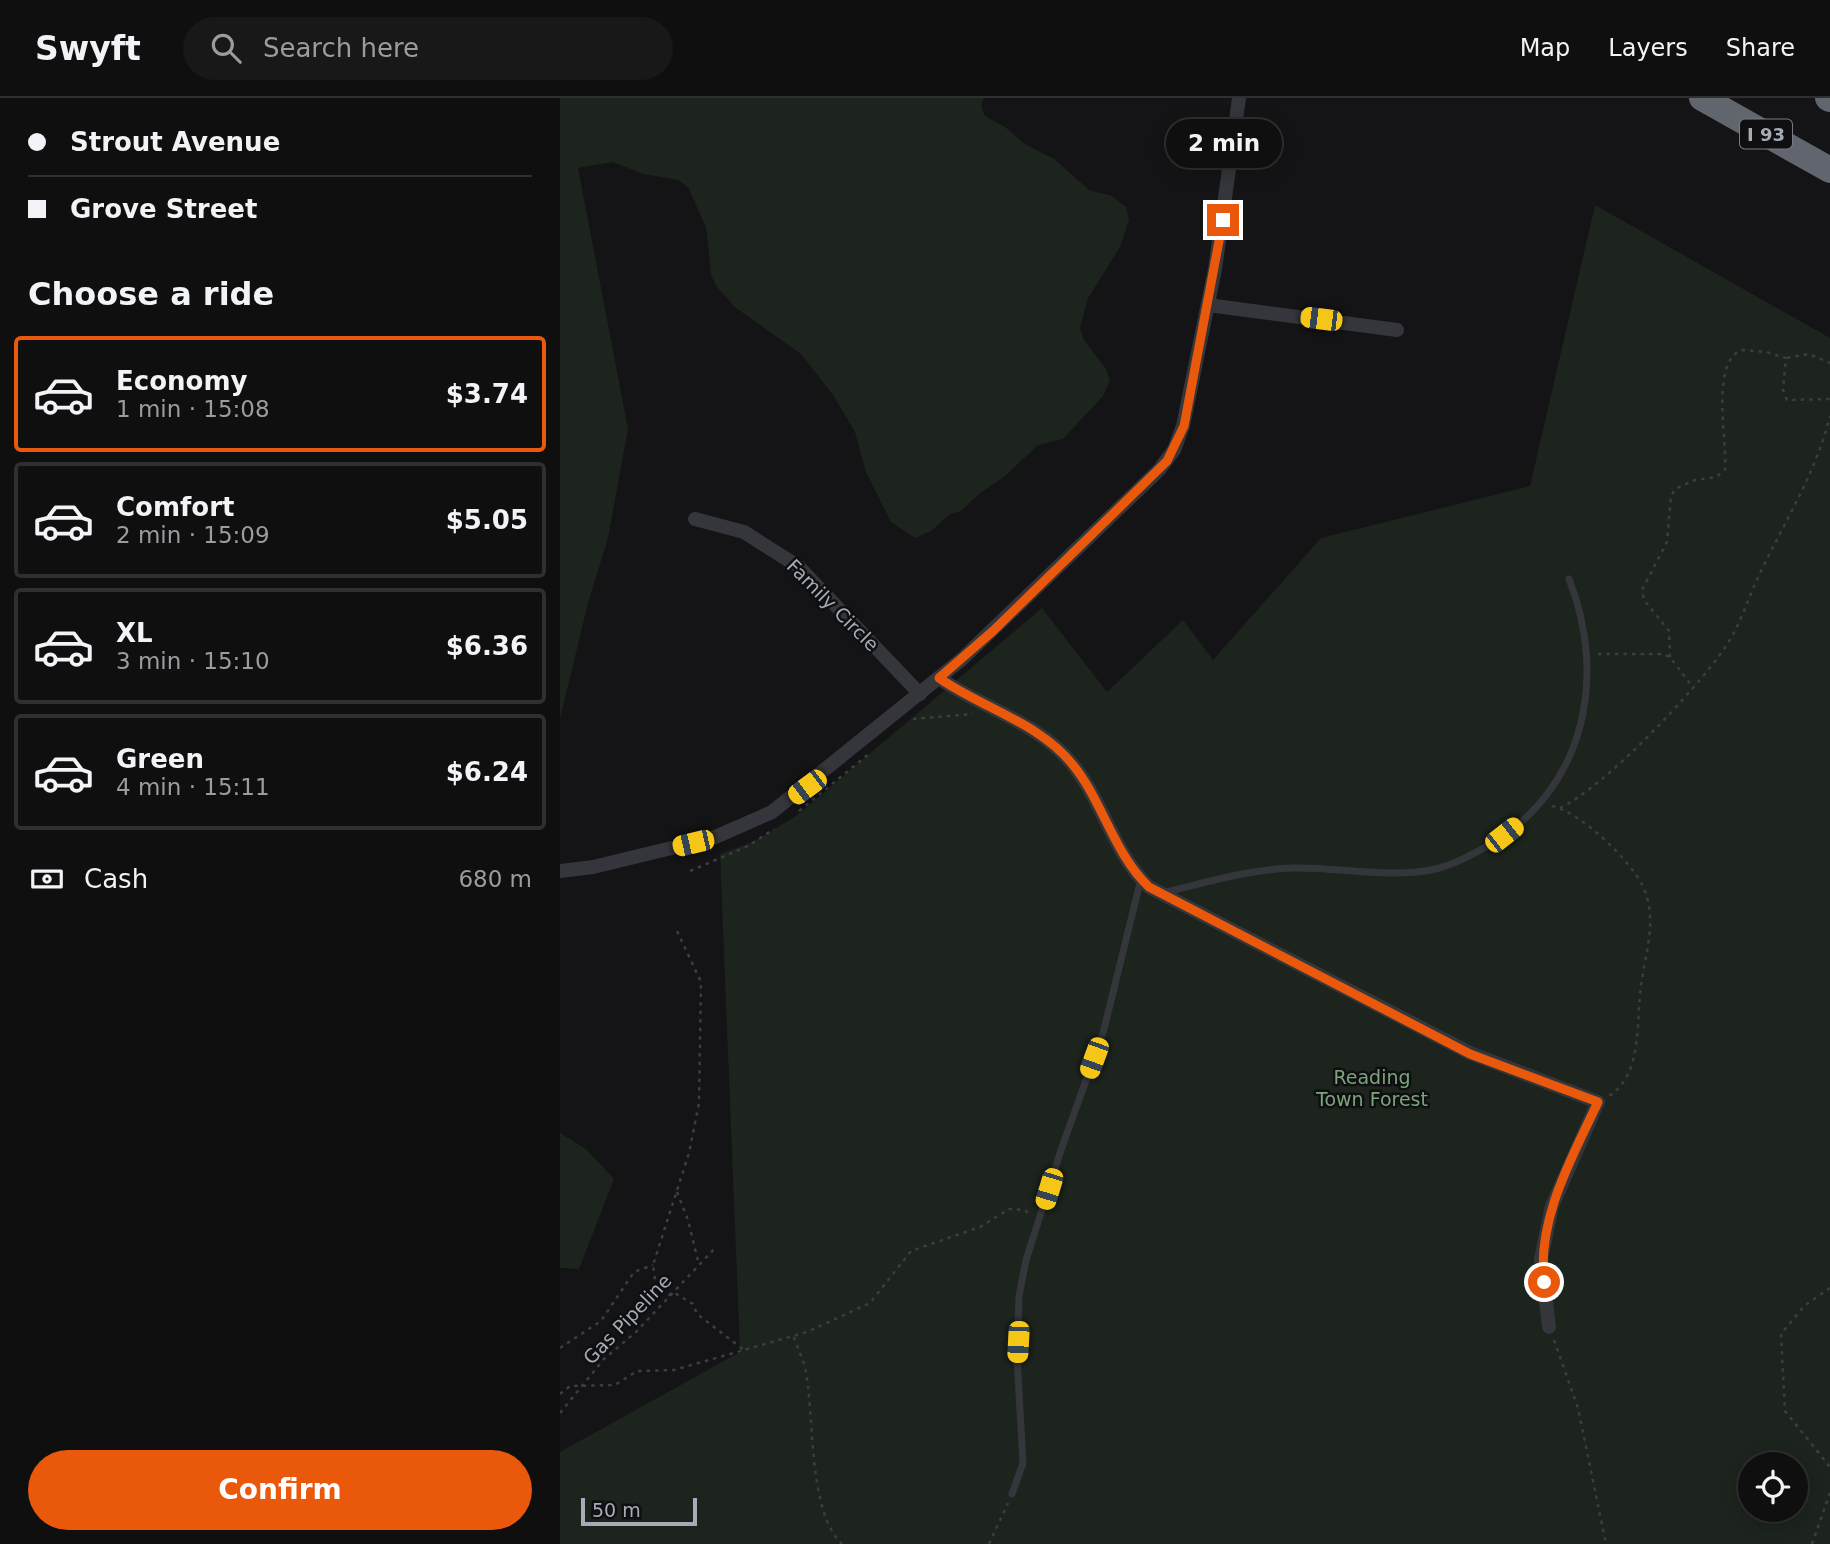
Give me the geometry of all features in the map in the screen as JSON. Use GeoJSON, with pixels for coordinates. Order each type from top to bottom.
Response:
{"type":"FeatureCollection","features":[{"type":"Feature","properties":{"kind":"highway","name":"I 93"},"geometry":{"type":"LineString","coordinates":[[1702,98],[1830,170]]}},
{"type":"Feature","properties":{"kind":"street"},"geometry":{"type":"LineString","coordinates":[[560,871],[681,846],[746,826],[807,787],[993,631],[1167,461],[1184,426],[1208,304],[1239,98]]}},
{"type":"Feature","properties":{"kind":"street"},"geometry":{"type":"LineString","coordinates":[[1208,304],[1397,330]]}},
{"type":"Feature","properties":{"kind":"street","name":"Family Circle"},"geometry":{"type":"LineString","coordinates":[[695,519],[744,532],[799,567],[920,694]]}},
{"type":"Feature","properties":{"kind":"street"},"geometry":{"type":"LineString","coordinates":[[939,678],[1041,736],[1071,762],[1099,803],[1141,879],[1162,893],[1470,1054],[1598,1102],[1552,1206],[1541,1259],[1549,1327]]}},
{"type":"Feature","properties":{"kind":"lane"},"geometry":{"type":"LineString","coordinates":[[1162,893],[1227,877],[1289,868],[1407,873],[1434,870],[1481,850],[1504,835],[1542,804],[1573,749],[1587,687],[1587,655],[1586,628],[1569,579]]}},
{"type":"Feature","properties":{"kind":"lane"},"geometry":{"type":"LineString","coordinates":[[1012,1494],[1023,1463],[1017,1358],[1019,1296],[1038,1222],[1103,1033],[1141,879]]}},
{"type":"Feature","properties":{"kind":"path"},"geometry":{"type":"LineString","coordinates":[[1692,686],[1670,657],[1669,631],[1642,594],[1667,542],[1671,496],[1683,484],[1717,477],[1725,470],[1722,429],[1724,381],[1733,355],[1743,350],[1766,352],[1786,358],[1809,354],[1830,363]]}},
{"type":"Feature","properties":{"kind":"path"},"geometry":{"type":"LineString","coordinates":[[1786,358],[1783,390],[1787,400],[1830,398]]}},
{"type":"Feature","properties":{"kind":"path"},"geometry":{"type":"LineString","coordinates":[[1560,807],[1583,795],[1605,776],[1724,650],[1764,565],[1808,483],[1830,416]]}},
{"type":"Feature","properties":{"kind":"path"},"geometry":{"type":"LineString","coordinates":[[1587,655],[1650,653],[1670,657]]}},
{"type":"Feature","properties":{"kind":"path"},"geometry":{"type":"LineString","coordinates":[[907,720],[995,711]]}},
{"type":"Feature","properties":{"kind":"path"},"geometry":{"type":"LineString","coordinates":[[789,818],[878,747]]}},
{"type":"Feature","properties":{"kind":"path"},"geometry":{"type":"LineString","coordinates":[[1542,804],[1560,807],[1577,818],[1631,868],[1641,881],[1651,916],[1636,1042],[1631,1062],[1625,1079],[1614,1093],[1598,1102]]}},
{"type":"Feature","properties":{"kind":"path"},"geometry":{"type":"LineString","coordinates":[[690,871],[748,846],[779,825]]}},
{"type":"Feature","properties":{"kind":"path"},"geometry":{"type":"LineString","coordinates":[[669,1295],[656,1286],[653,1265],[677,1192],[699,1103],[703,1001],[701,982],[677,931]]}},
{"type":"Feature","properties":{"kind":"path"},"geometry":{"type":"LineString","coordinates":[[677,1192],[688,1220],[699,1265]]}},
{"type":"Feature","properties":{"kind":"path"},"geometry":{"type":"LineString","coordinates":[[560,1394],[569,1386],[615,1385],[637,1371],[674,1370],[794,1337],[870,1303],[912,1251],[980,1227],[1009,1209],[1025,1210],[1038,1222]]}},
{"type":"Feature","properties":{"kind":"path","name":"Gas Pipeline"},"geometry":{"type":"LineString","coordinates":[[560,1413],[604,1359],[636,1332],[716,1247]]}},
{"type":"Feature","properties":{"kind":"path"},"geometry":{"type":"LineString","coordinates":[[560,1348],[601,1321],[634,1272],[653,1265]]}},
{"type":"Feature","properties":{"kind":"path"},"geometry":{"type":"LineString","coordinates":[[1830,1288],[1804,1306],[1781,1334],[1785,1411],[1830,1467]]}},
{"type":"Feature","properties":{"kind":"path"},"geometry":{"type":"LineString","coordinates":[[673,1292],[693,1304],[697,1314],[744,1350]]}},
{"type":"Feature","properties":{"kind":"path"},"geometry":{"type":"LineString","coordinates":[[1549,1327],[1578,1408],[1606,1544]]}},
{"type":"Feature","properties":{"kind":"path"},"geometry":{"type":"LineString","coordinates":[[794,1337],[804,1367],[816,1469],[827,1523],[842,1544]]}},
{"type":"Feature","properties":{"kind":"path"},"geometry":{"type":"LineString","coordinates":[[1812,1544],[1830,1493]]}},
{"type":"Feature","properties":{"kind":"path"},"geometry":{"type":"LineString","coordinates":[[989,1544],[1012,1494]]}},
{"type":"Feature","properties":{"kind":"green space"},"geometry":{"type":"Polygon","coordinates":[[[560,98],[984,98],[981,106],[985,116],[1005,127],[1025,144],[1054,159],[1089,190],[1112,196],[1126,207],[1129,220],[1120,247],[1088,298],[1080,328],[1084,340],[1106,369],[1110,380],[1103,396],[1063,439],[1038,445],[1004,477],[980,493],[961,511],[950,514],[931,531],[915,538],[891,522],[866,472],[855,432],[833,395],[801,354],[736,308],[716,286],[711,274],[706,227],[688,187],[678,180],[643,174],[613,162],[578,168],[628,429],[608,538],[588,603],[560,719],[560,98]]]}},
{"type":"Feature","properties":{"kind":"green space","name":"Reading Town Forest"},"geometry":{"type":"Polygon","coordinates":[[[1595,205],[1830,338],[1830,1544],[560,1544],[560,1452],[740,1352],[720,854],[755,841],[796,816],[1042,608],[1107,692],[1183,620],[1213,660],[1321,538],[1530,486],[1595,205]]]}},
{"type":"Feature","properties":{"kind":"green space"},"geometry":{"type":"Polygon","coordinates":[[[560,1133],[586,1149],[614,1179],[579,1269],[560,1268],[560,1133]]]}},
{"type":"Feature","properties":{"kind":"route"},"geometry":{"type":"LineString","coordinates":[[1223,220],[1184,426],[1174,450],[1146,484],[993,631],[939,678],[1041,736],[1071,762],[1105,813],[1137,876],[1149,887],[1470,1054],[1598,1102],[1552,1206],[1541,1259],[1544,1282]]}}]}
